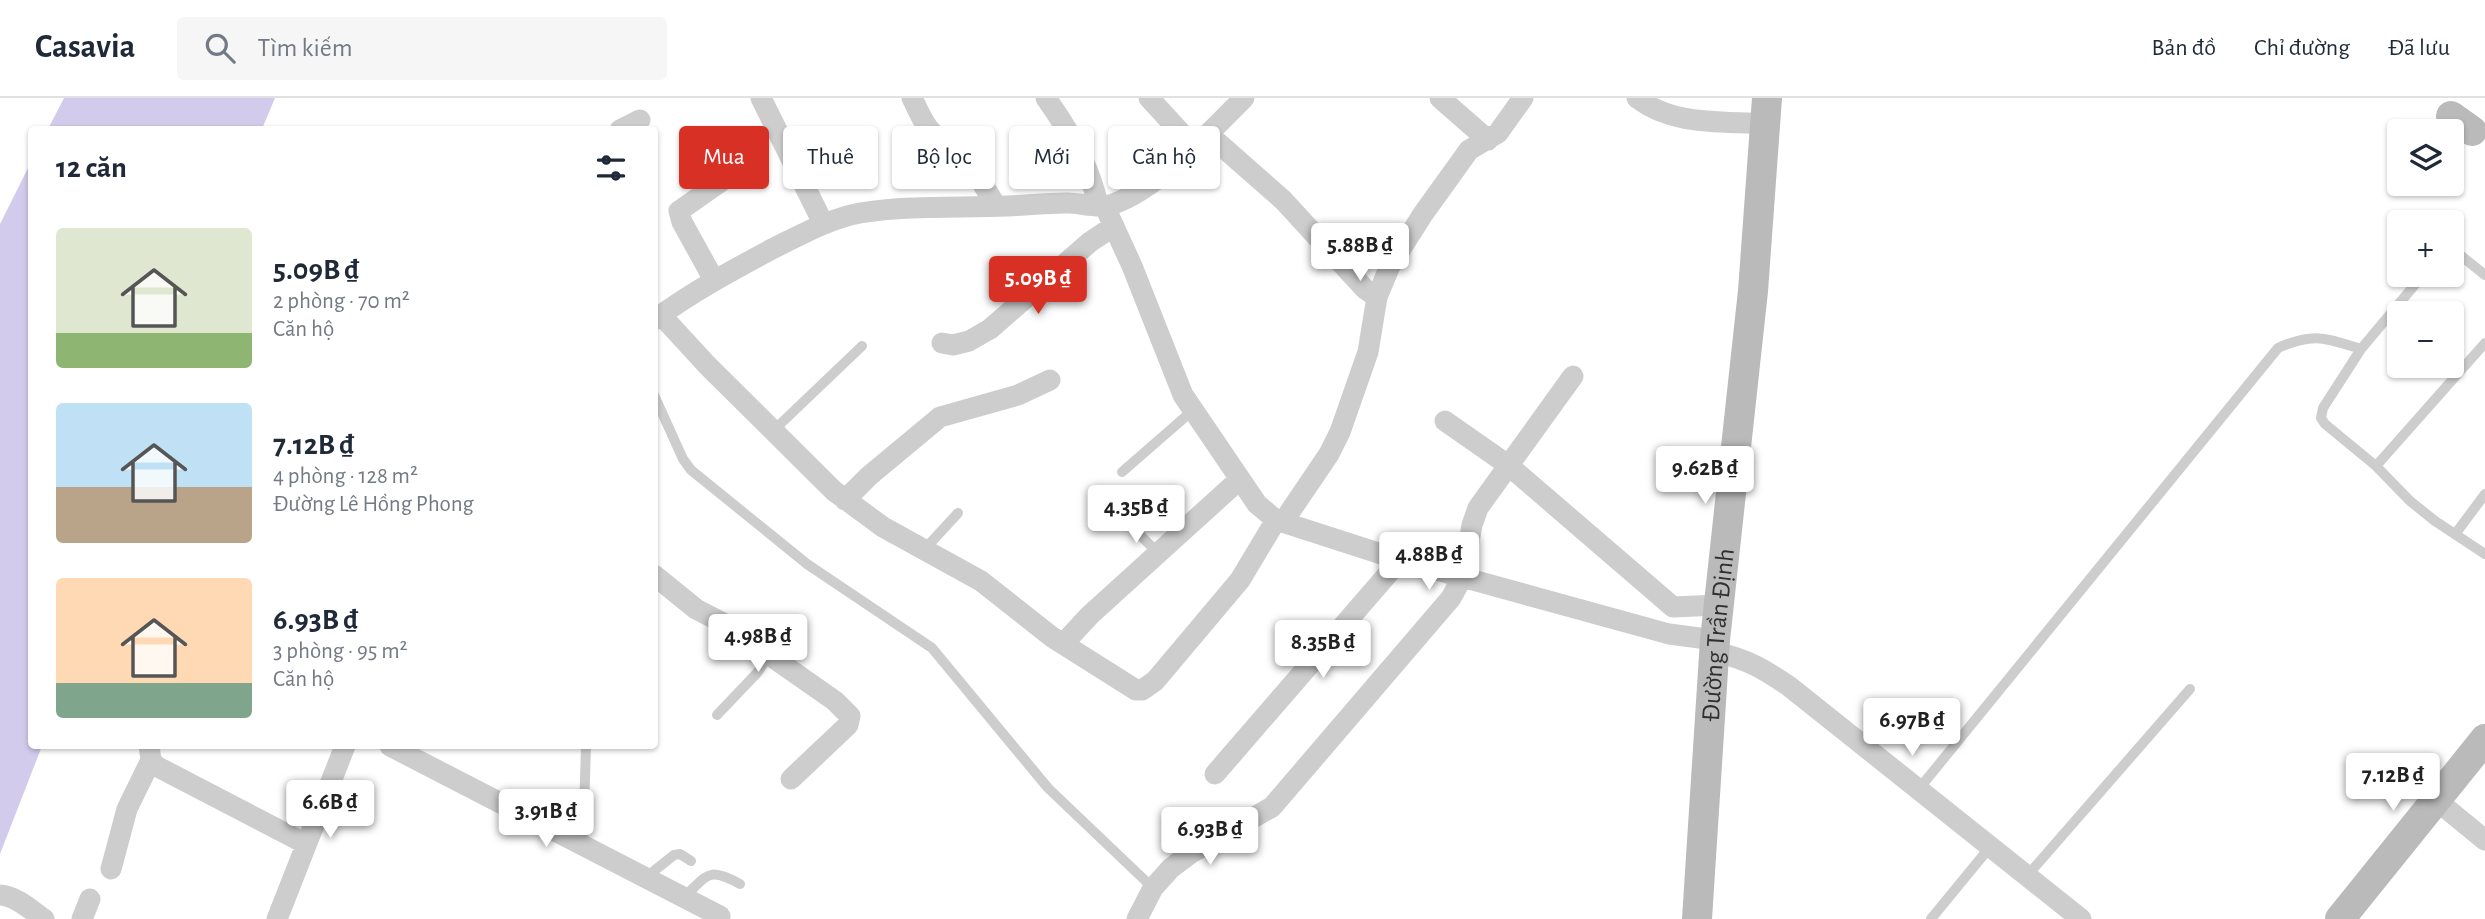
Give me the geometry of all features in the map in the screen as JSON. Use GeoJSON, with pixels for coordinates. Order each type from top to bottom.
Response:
{"type":"FeatureCollection","features":[{"type":"Feature","properties":{"kind":"main road","name":"Đường Trần Định"},"geometry":{"type":"LineString","coordinates":[[1697,919],[1715,646],[1753,291],[1766,111]]}},
{"type":"Feature","properties":{"kind":"main road"},"geometry":{"type":"LineString","coordinates":[[2340,919],[2485,739]]}},
{"type":"Feature","properties":{"kind":"street"},"geometry":{"type":"LineString","coordinates":[[761,98],[823,223]]}},
{"type":"Feature","properties":{"kind":"street"},"geometry":{"type":"LineString","coordinates":[[912,98],[933,133],[958,143],[996,206]]}},
{"type":"Feature","properties":{"kind":"street"},"geometry":{"type":"LineString","coordinates":[[1046,98],[1068,129],[1132,266],[1183,395],[1257,504],[1280,521],[1400,559],[1715,646],[1762,667],[2081,919]]}},
{"type":"Feature","properties":{"kind":"street"},"geometry":{"type":"LineString","coordinates":[[1149,98],[1184,126]]}},
{"type":"Feature","properties":{"kind":"street"},"geometry":{"type":"LineString","coordinates":[[1215,126],[1244,98]]}},
{"type":"Feature","properties":{"kind":"street"},"geometry":{"type":"LineString","coordinates":[[1440,98],[1489,140]]}},
{"type":"Feature","properties":{"kind":"street"},"geometry":{"type":"LineString","coordinates":[[658,321],[774,430],[811,470],[845,499],[883,527],[981,581],[1024,616],[1130,688],[1142,690],[1148,687],[1240,580],[1329,454],[1340,432],[1367,352],[1377,297],[1390,266],[1469,150],[1498,133],[1523,98]]}},
{"type":"Feature","properties":{"kind":"street"},"geometry":{"type":"LineString","coordinates":[[1637,98],[1662,113],[1684,119],[1766,111]]}},
{"type":"Feature","properties":{"kind":"street"},"geometry":{"type":"LineString","coordinates":[[628,126],[640,120]]}},
{"type":"Feature","properties":{"kind":"street"},"geometry":{"type":"LineString","coordinates":[[1220,154],[1283,200],[1365,289],[1377,297]]}},
{"type":"Feature","properties":{"kind":"street"},"geometry":{"type":"LineString","coordinates":[[710,189],[679,211],[682,222],[714,280]]}},
{"type":"Feature","properties":{"kind":"street"},"geometry":{"type":"LineString","coordinates":[[942,343],[953,345],[969,341],[990,329],[1090,242],[1105,213],[1141,189]]}},
{"type":"Feature","properties":{"kind":"street"},"geometry":{"type":"LineString","coordinates":[[658,318],[714,280],[823,223],[858,213],[903,207],[1068,203],[1105,213]]}},
{"type":"Feature","properties":{"kind":"street"},"geometry":{"type":"LineString","coordinates":[[1138,919],[1153,888],[1171,868],[1191,853],[1272,807],[1451,597],[1463,576],[1472,525],[1478,508],[1573,376]]}},
{"type":"Feature","properties":{"kind":"street"},"geometry":{"type":"LineString","coordinates":[[845,499],[940,417],[1018,396],[1051,380]]}},
{"type":"Feature","properties":{"kind":"street"},"geometry":{"type":"LineString","coordinates":[[1445,421],[1508,465],[1673,607],[1719,605]]}},
{"type":"Feature","properties":{"kind":"street"},"geometry":{"type":"LineString","coordinates":[[1064,643],[1090,615],[1240,479]]}},
{"type":"Feature","properties":{"kind":"street"},"geometry":{"type":"LineString","coordinates":[[1214,774],[1400,559]]}},
{"type":"Feature","properties":{"kind":"street"},"geometry":{"type":"LineString","coordinates":[[658,578],[696,609],[725,624],[835,701],[850,716],[848,725],[790,779]]}},
{"type":"Feature","properties":{"kind":"street"},"geometry":{"type":"LineString","coordinates":[[277,919],[344,749]]}},
{"type":"Feature","properties":{"kind":"street"},"geometry":{"type":"LineString","coordinates":[[396,749],[720,916]]}},
{"type":"Feature","properties":{"kind":"street"},"geometry":{"type":"LineString","coordinates":[[150,753],[156,766],[175,778],[306,844]]}},
{"type":"Feature","properties":{"kind":"street"},"geometry":{"type":"LineString","coordinates":[[111,869],[127,809],[150,753]]}},
{"type":"Feature","properties":{"kind":"street"},"geometry":{"type":"LineString","coordinates":[[2435,800],[2485,840]]}},
{"type":"Feature","properties":{"kind":"street"},"geometry":{"type":"LineString","coordinates":[[0,895],[6,895],[44,919]]}},
{"type":"Feature","properties":{"kind":"lane"},"geometry":{"type":"LineString","coordinates":[[2464,258],[2485,275]]}},
{"type":"Feature","properties":{"kind":"lane"},"geometry":{"type":"LineString","coordinates":[[2413,287],[2361,349],[2323,408],[2321,418],[2376,466],[2410,501],[2485,554]]}},
{"type":"Feature","properties":{"kind":"lane"},"geometry":{"type":"LineString","coordinates":[[1918,790],[2278,348],[2299,338],[2326,338],[2361,349]]}},
{"type":"Feature","properties":{"kind":"lane"},"geometry":{"type":"LineString","coordinates":[[2376,466],[2485,343]]}},
{"type":"Feature","properties":{"kind":"lane"},"geometry":{"type":"LineString","coordinates":[[774,430],[862,346]]}},
{"type":"Feature","properties":{"kind":"lane"},"geometry":{"type":"LineString","coordinates":[[658,404],[682,459],[691,470],[807,564],[932,648],[1048,788],[1153,888]]}},
{"type":"Feature","properties":{"kind":"lane"},"geometry":{"type":"LineString","coordinates":[[1122,472],[1192,411]]}},
{"type":"Feature","properties":{"kind":"lane"},"geometry":{"type":"LineString","coordinates":[[2456,533],[2485,494]]}},
{"type":"Feature","properties":{"kind":"lane"},"geometry":{"type":"LineString","coordinates":[[1099,497],[1158,553]]}},
{"type":"Feature","properties":{"kind":"lane"},"geometry":{"type":"LineString","coordinates":[[923,551],[958,513]]}},
{"type":"Feature","properties":{"kind":"lane"},"geometry":{"type":"LineString","coordinates":[[717,716],[769,656]]}},
{"type":"Feature","properties":{"kind":"lane"},"geometry":{"type":"LineString","coordinates":[[2026,876],[2190,689]]}},
{"type":"Feature","properties":{"kind":"lane"},"geometry":{"type":"LineString","coordinates":[[583,845],[586,749]]}},
{"type":"Feature","properties":{"kind":"lane"},"geometry":{"type":"LineString","coordinates":[[1931,919],[1990,847]]}},
{"type":"Feature","properties":{"kind":"lane"},"geometry":{"type":"LineString","coordinates":[[646,878],[674,855],[680,854],[691,861]]}},
{"type":"Feature","properties":{"kind":"lane"},"geometry":{"type":"LineString","coordinates":[[684,897],[711,874],[723,874],[740,884]]}},
{"type":"Feature","properties":{"kind":"shaded area"},"geometry":{"type":"Polygon","coordinates":[[[64,98],[275,98],[263,126],[50,126],[64,98]]]}},
{"type":"Feature","properties":{"kind":"shaded area"},"geometry":{"type":"Polygon","coordinates":[[[28,168],[28,749],[41,749],[0,854],[0,224],[28,168]]]}}]}
